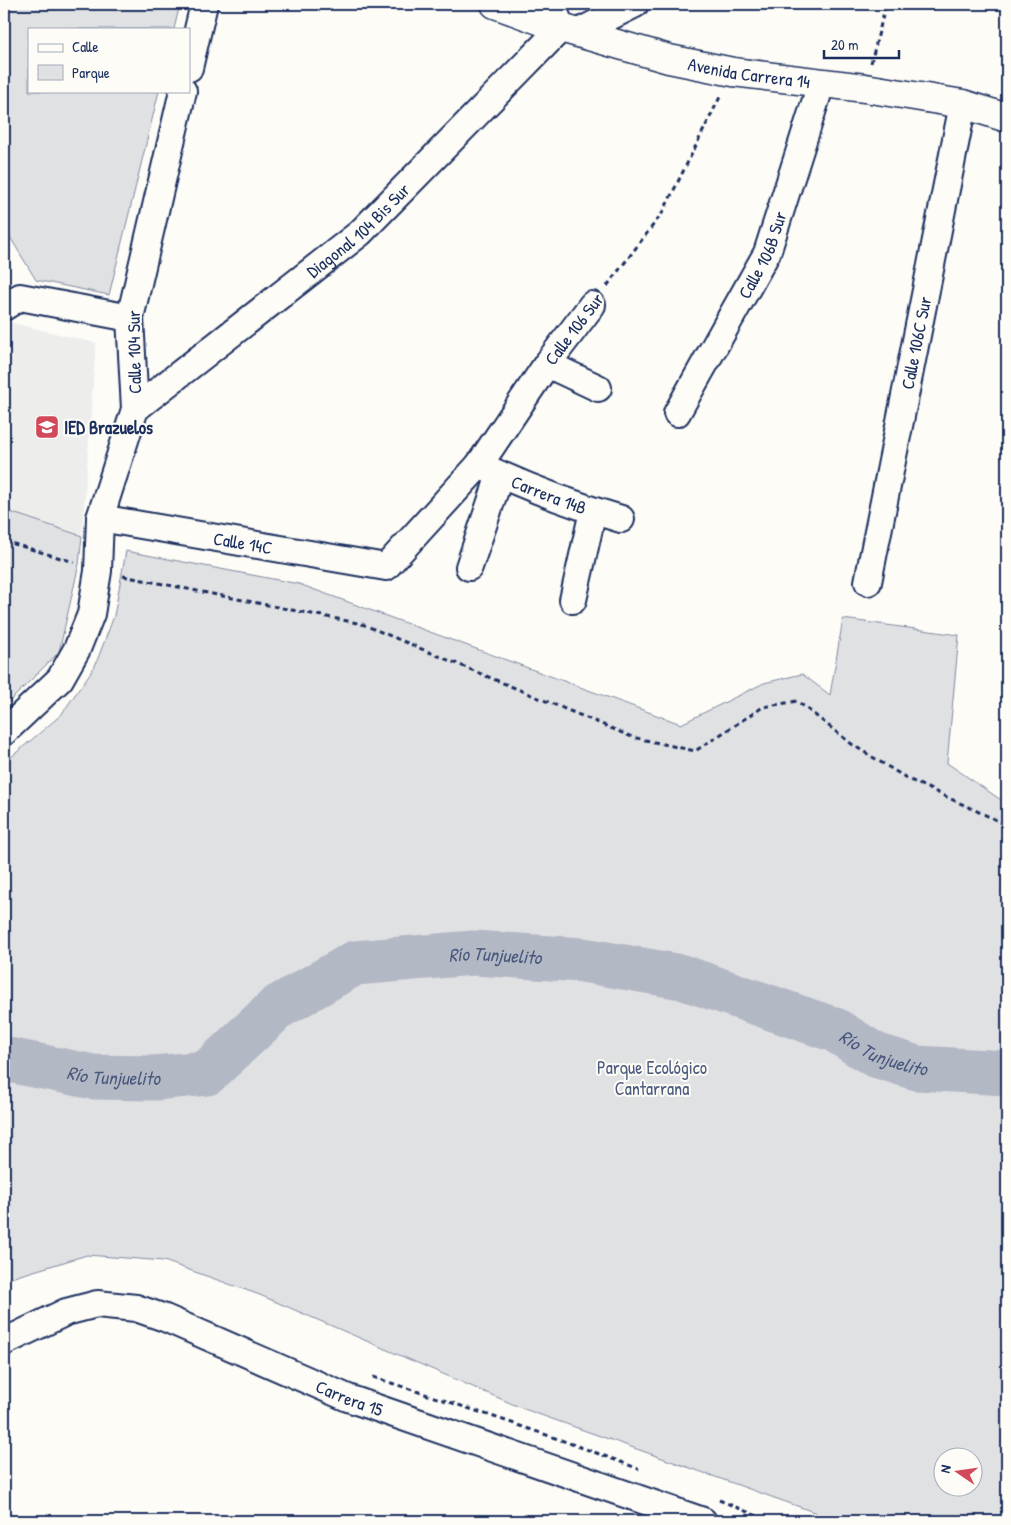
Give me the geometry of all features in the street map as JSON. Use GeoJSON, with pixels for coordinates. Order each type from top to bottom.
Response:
{"type":"FeatureCollection","features":[{"type":"Feature","properties":{"kind":"main road","name":"Avenida Carrera 14"},"geometry":{"type":"LineString","coordinates":[[496,4],[563,22],[669,59],[733,72],[865,88],[963,104],[1007,118]]}},
{"type":"Feature","properties":{"kind":"street"},"geometry":{"type":"LineString","coordinates":[[190,64],[204,4]]}},
{"type":"Feature","properties":{"kind":"street","name":"Diagonal 104 Bis Sur"},"geometry":{"type":"LineString","coordinates":[[135,409],[360,233],[563,22],[635,4]]}},
{"type":"Feature","properties":{"kind":"street","name":"Calle 106B Sur"},"geometry":{"type":"LineString","coordinates":[[677,413],[767,252],[822,84]]}},
{"type":"Feature","properties":{"kind":"street","name":"Calle 104 Sur"},"geometry":{"type":"LineString","coordinates":[[4,732],[60,679],[77,649],[91,614],[98,571],[100,518],[135,409],[130,318],[183,92]]}},
{"type":"Feature","properties":{"kind":"street","name":"Calle 106C Sur"},"geometry":{"type":"LineString","coordinates":[[868,582],[963,104]]}},
{"type":"Feature","properties":{"kind":"street"},"geometry":{"type":"LineString","coordinates":[[4,307],[20,297],[130,318]]}},
{"type":"Feature","properties":{"kind":"street","name":"Calle 106 Sur"},"geometry":{"type":"LineString","coordinates":[[386,568],[489,470],[548,364],[592,305]]}},
{"type":"Feature","properties":{"kind":"street"},"geometry":{"type":"LineString","coordinates":[[548,364],[598,388]]}},
{"type":"Feature","properties":{"kind":"street"},"geometry":{"type":"LineString","coordinates":[[469,567],[489,470]]}},
{"type":"Feature","properties":{"kind":"street","name":"Carrera 14B"},"geometry":{"type":"LineString","coordinates":[[489,470],[593,511],[621,519]]}},
{"type":"Feature","properties":{"kind":"street"},"geometry":{"type":"LineString","coordinates":[[573,600],[593,511]]}},
{"type":"Feature","properties":{"kind":"street","name":"Calle 14C"},"geometry":{"type":"LineString","coordinates":[[100,518],[386,568]]}},
{"type":"Feature","properties":{"kind":"street","name":"Carrera 15"},"geometry":{"type":"LineString","coordinates":[[5,1347],[66,1312],[97,1304],[136,1308],[165,1318],[348,1398],[703,1521]]}},
{"type":"Feature","properties":{"kind":"path"},"geometry":{"type":"LineString","coordinates":[[865,88],[886,4]]}},
{"type":"Feature","properties":{"kind":"path","name":"Calle 106 Sur"},"geometry":{"type":"LineString","coordinates":[[592,305],[662,212],[733,72]]}},
{"type":"Feature","properties":{"kind":"path"},"geometry":{"type":"LineString","coordinates":[[4,541],[98,571],[362,624],[632,737],[695,751],[763,707],[797,701],[853,745],[908,779],[1007,825]]}},
{"type":"Feature","properties":{"kind":"shaded area","name":"IED Brazuelos"},"geometry":{"type":"Polygon","coordinates":[[[4,321],[96,343],[82,536],[4,510],[4,321]]]}},
{"type":"Feature","properties":{"kind":"green space"},"geometry":{"type":"Polygon","coordinates":[[[4,4],[180,4],[174,28],[28,28],[28,92],[159,92],[109,295],[36,280],[4,227],[4,4]]]}},
{"type":"Feature","properties":{"kind":"green space"},"geometry":{"type":"Polygon","coordinates":[[[4,510],[82,536],[79,564],[59,652],[4,707],[4,510]]]}},
{"type":"Feature","properties":{"kind":"green space","name":"Parque Ecológico Cantarrana"},"geometry":{"type":"Polygon","coordinates":[[[126,551],[299,584],[681,724],[764,683],[802,674],[830,695],[843,619],[959,635],[947,763],[1007,804],[1007,1521],[826,1521],[814,1512],[524,1409],[260,1295],[164,1261],[87,1255],[4,1280],[4,763],[61,715],[95,666],[114,616],[126,551]]]}},
{"type":"Feature","properties":{"kind":"waterway","name":"Río Tunjuelito"},"geometry":{"type":"LineString","coordinates":[[4,1059],[93,1077],[154,1078],[207,1073],[278,1007],[355,963],[473,953],[583,960],[682,977],[835,1030],[875,1055],[917,1068],[1007,1073]]}},
{"type":"Feature","properties":{"kind":"place","name":"IED Brazuelos"},"geometry":{"type":"Point","coordinates":[47,427]}}]}
